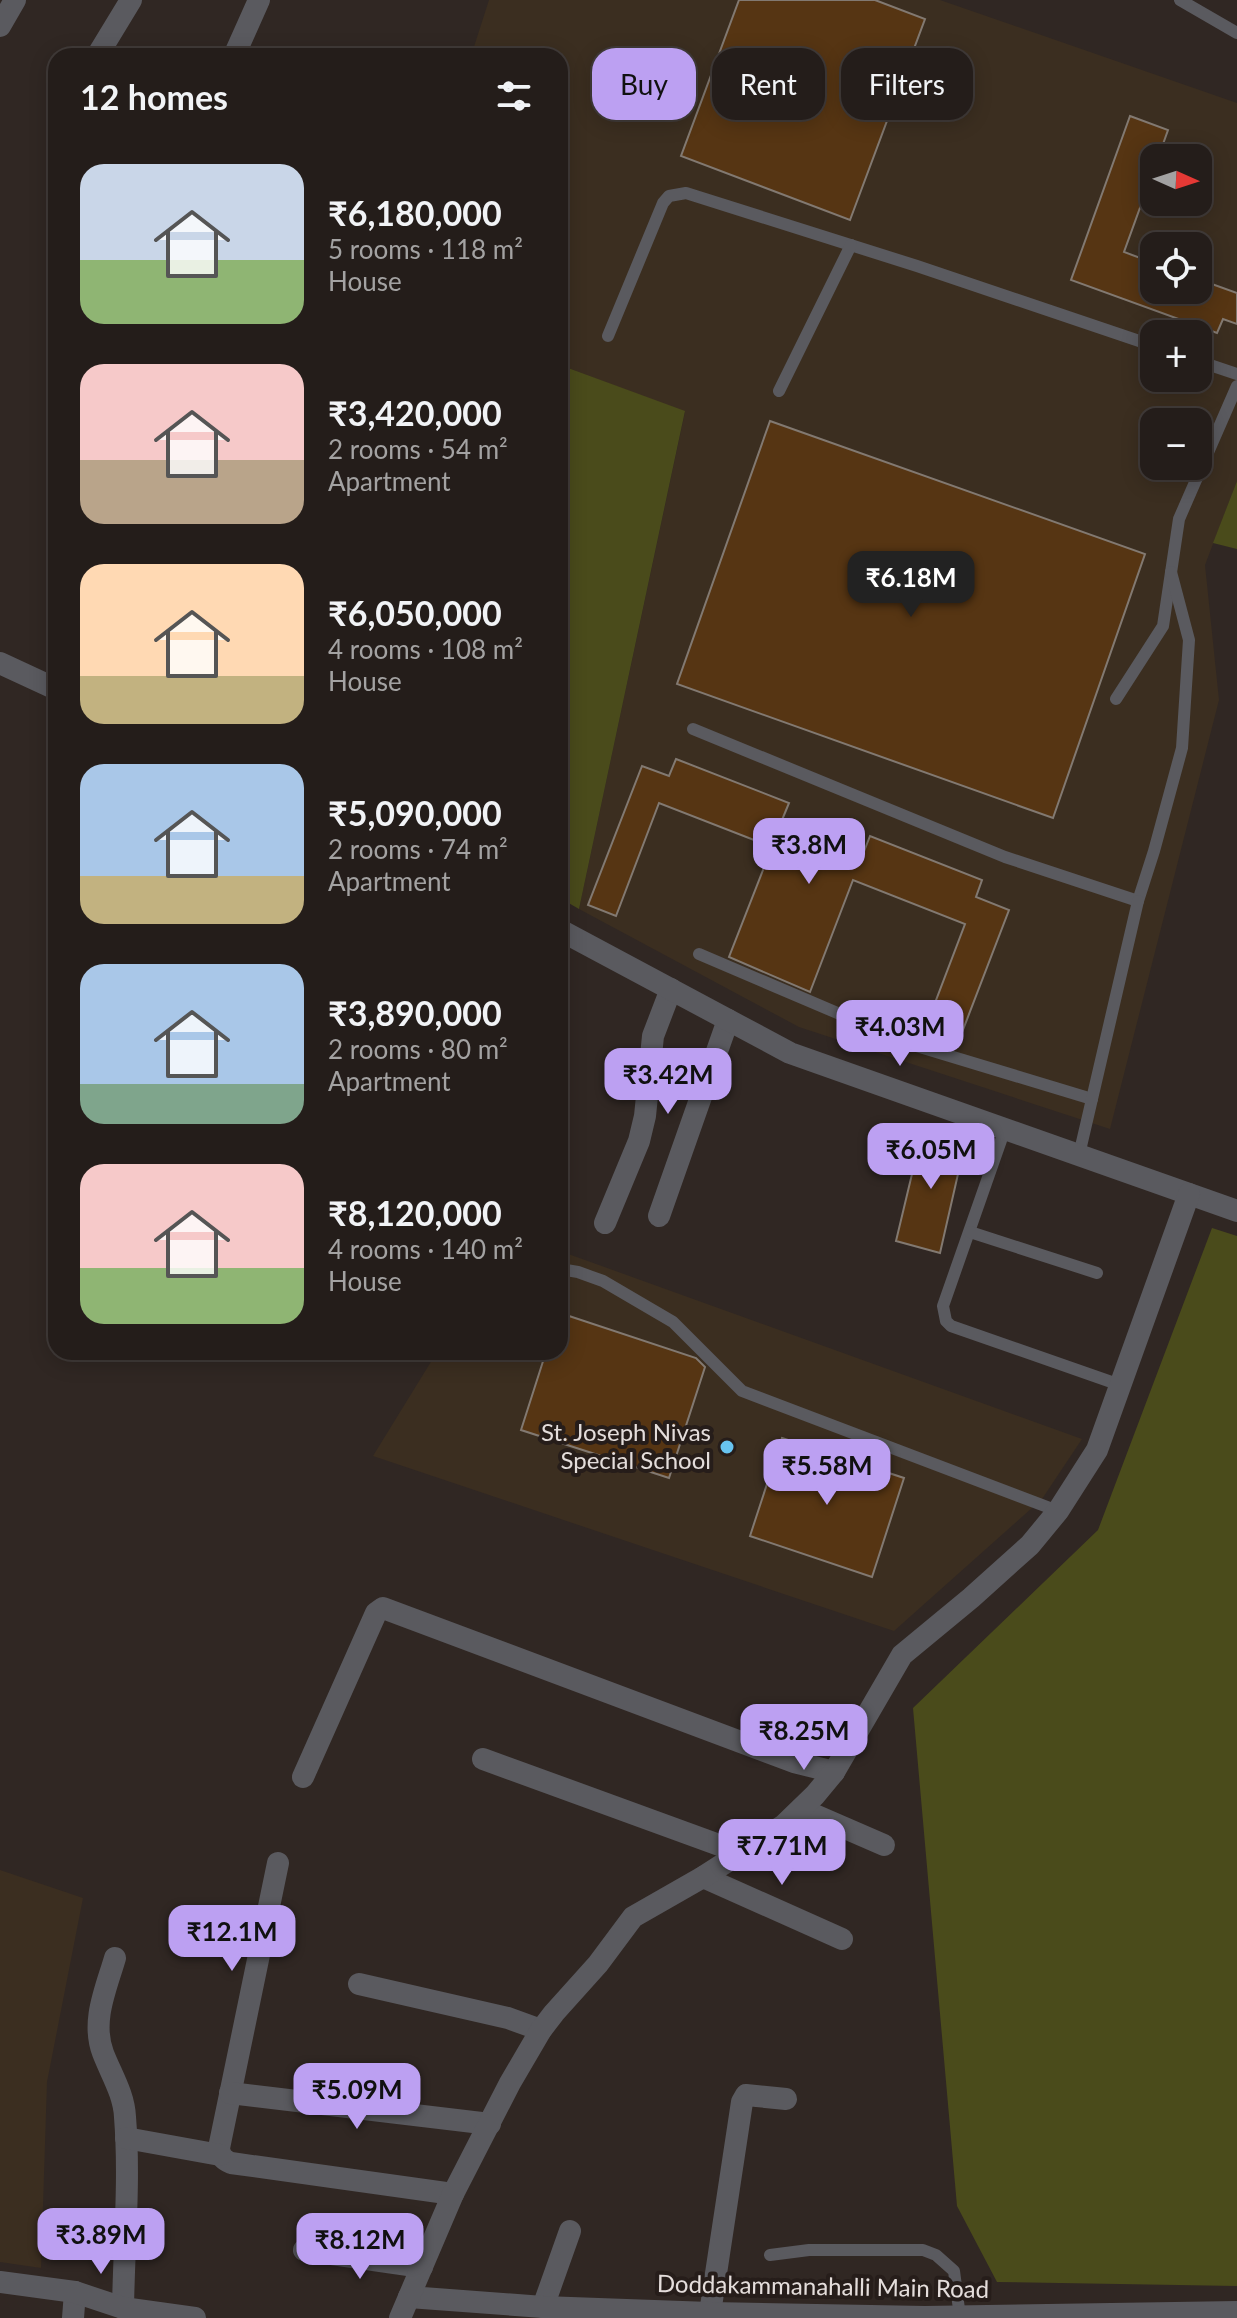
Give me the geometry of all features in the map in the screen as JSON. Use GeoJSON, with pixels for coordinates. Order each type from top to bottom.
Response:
{"type":"FeatureCollection","features":[{"type":"Feature","properties":{"kind":"street"},"geometry":{"type":"LineString","coordinates":[[0,26],[15,0]]}},
{"type":"Feature","properties":{"kind":"street"},"geometry":{"type":"LineString","coordinates":[[102,48],[131,0]]}},
{"type":"Feature","properties":{"kind":"street"},"geometry":{"type":"LineString","coordinates":[[238,48],[259,0]]}},
{"type":"Feature","properties":{"kind":"street"},"geometry":{"type":"LineString","coordinates":[[0,663],[48,685]]}},
{"type":"Feature","properties":{"kind":"street"},"geometry":{"type":"LineString","coordinates":[[568,934],[790,1053],[1237,1211]]}},
{"type":"Feature","properties":{"kind":"street"},"geometry":{"type":"LineString","coordinates":[[605,1223],[639,1141],[645,1116],[653,1036],[671,989]]}},
{"type":"Feature","properties":{"kind":"street"},"geometry":{"type":"LineString","coordinates":[[659,1216],[728,1020]]}},
{"type":"Feature","properties":{"kind":"street"},"geometry":{"type":"LineString","coordinates":[[404,2308],[453,2194],[541,2030],[598,1964],[633,1917],[741,1853],[784,1825],[801,1809],[834,1772],[902,1655],[1030,1545],[1058,1511],[1097,1450],[1189,1194]]}},
{"type":"Feature","properties":{"kind":"street"},"geometry":{"type":"LineString","coordinates":[[303,1777],[376,1613],[383,1608],[794,1762],[834,1772]]}},
{"type":"Feature","properties":{"kind":"street"},"geometry":{"type":"LineString","coordinates":[[483,1759],[741,1853]]}},
{"type":"Feature","properties":{"kind":"street"},"geometry":{"type":"LineString","coordinates":[[801,1809],[884,1845]]}},
{"type":"Feature","properties":{"kind":"street"},"geometry":{"type":"LineString","coordinates":[[278,1863],[220,2155],[231,2163],[453,2194]]}},
{"type":"Feature","properties":{"kind":"street"},"geometry":{"type":"LineString","coordinates":[[703,1877],[842,1939]]}},
{"type":"Feature","properties":{"kind":"street"},"geometry":{"type":"LineString","coordinates":[[115,1958],[99,2010],[98,2031],[102,2051],[124,2106],[123,2308]]}},
{"type":"Feature","properties":{"kind":"street"},"geometry":{"type":"LineString","coordinates":[[359,1984],[508,2018],[541,2030]]}},
{"type":"Feature","properties":{"kind":"street"},"geometry":{"type":"LineString","coordinates":[[230,2093],[490,2124]]}},
{"type":"Feature","properties":{"kind":"street"},"geometry":{"type":"LineString","coordinates":[[710,2316],[742,2102],[746,2095],[786,2099]]}},
{"type":"Feature","properties":{"kind":"street"},"geometry":{"type":"LineString","coordinates":[[126,2138],[220,2155]]}},
{"type":"Feature","properties":{"kind":"street"},"geometry":{"type":"LineString","coordinates":[[543,2307],[570,2231]]}},
{"type":"Feature","properties":{"kind":"street"},"geometry":{"type":"LineString","coordinates":[[304,2250],[422,2267]]}},
{"type":"Feature","properties":{"kind":"street"},"geometry":{"type":"LineString","coordinates":[[0,2282],[75,2292],[123,2308],[195,2318]]}},
{"type":"Feature","properties":{"kind":"street"},"geometry":{"type":"LineString","coordinates":[[73,2318],[75,2292]]}},
{"type":"Feature","properties":{"kind":"street","name":"Doddakammanahalli Main Road"},"geometry":{"type":"LineString","coordinates":[[404,2308],[543,2307],[578,2313],[710,2316],[960,2317],[1237,2312]]}},
{"type":"Feature","properties":{"kind":"lane"},"geometry":{"type":"LineString","coordinates":[[1180,0],[1237,33]]}},
{"type":"Feature","properties":{"kind":"lane"},"geometry":{"type":"LineString","coordinates":[[608,336],[663,203],[669,196],[686,193],[1140,341]]}},
{"type":"Feature","properties":{"kind":"lane"},"geometry":{"type":"LineString","coordinates":[[779,391],[851,245]]}},
{"type":"Feature","properties":{"kind":"lane"},"geometry":{"type":"LineString","coordinates":[[1212,366],[1237,374]]}},
{"type":"Feature","properties":{"kind":"lane"},"geometry":{"type":"LineString","coordinates":[[1116,699],[1163,626],[1179,519],[1237,386]]}},
{"type":"Feature","properties":{"kind":"lane"},"geometry":{"type":"LineString","coordinates":[[1079,1155],[1138,901],[1182,748],[1189,640],[1171,572]]}},
{"type":"Feature","properties":{"kind":"lane"},"geometry":{"type":"LineString","coordinates":[[693,729],[1005,857],[1138,901]]}},
{"type":"Feature","properties":{"kind":"lane"},"geometry":{"type":"LineString","coordinates":[[699,954],[910,1044],[1092,1099]]}},
{"type":"Feature","properties":{"kind":"lane"},"geometry":{"type":"LineString","coordinates":[[1005,1129],[943,1306],[946,1321],[951,1326],[1120,1385]]}},
{"type":"Feature","properties":{"kind":"lane"},"geometry":{"type":"LineString","coordinates":[[970,1232],[1097,1273]]}},
{"type":"Feature","properties":{"kind":"lane"},"geometry":{"type":"LineString","coordinates":[[568,1270],[603,1281],[673,1322],[742,1391],[1058,1511]]}},
{"type":"Feature","properties":{"kind":"lane"},"geometry":{"type":"LineString","coordinates":[[770,2255],[809,2250],[923,2250],[936,2255],[954,2271],[960,2317]]}},
{"type":"Feature","properties":{"kind":"shaded area"},"geometry":{"type":"Polygon","coordinates":[[[489,0],[940,0],[1237,103],[1237,481],[1205,565],[1219,700],[1110,1129],[799,1027],[579,909],[685,412],[568,368],[568,48],[474,48],[489,0]]]}},
{"type":"Feature","properties":{"kind":"shaded area"},"geometry":{"type":"Polygon","coordinates":[[[568,368],[685,411],[579,909],[568,903],[568,368]]]}},
{"type":"Feature","properties":{"kind":"shaded area"},"geometry":{"type":"Polygon","coordinates":[[[1237,481],[1237,549],[1213,543],[1237,481]]]}},
{"type":"Feature","properties":{"kind":"shaded area"},"geometry":{"type":"Polygon","coordinates":[[[1212,1228],[1237,1236],[1237,2286],[997,2282],[957,2206],[913,1708],[1098,1530],[1212,1228]]]}},
{"type":"Feature","properties":{"kind":"shaded area","name":"St. Joseph Nivas Special School"},"geometry":{"type":"Polygon","coordinates":[[[568,1254],[1082,1439],[1042,1499],[894,1631],[373,1456],[432,1360],[568,1360],[568,1254]]]}},
{"type":"Feature","properties":{"kind":"shaded area"},"geometry":{"type":"Polygon","coordinates":[[[0,1870],[83,1898],[47,2082],[41,2268],[0,2262],[0,1870]]]}},
{"type":"Feature","properties":{"kind":"building"},"geometry":{"type":"Polygon","coordinates":[[[739,0],[875,0],[925,19],[914,48],[841,48],[841,120],[887,120],[850,220],[681,156],[712,73],[712,120],[825,120],[825,48],[721,48],[739,0]]]}},
{"type":"Feature","properties":{"kind":"building"},"geometry":{"type":"Polygon","coordinates":[[[1130,116],[1168,130],[1163,144],[1140,144],[1140,208],[1124,252],[1140,258],[1140,304],[1212,304],[1212,284],[1237,293],[1237,324],[1223,319],[1217,333],[1212,331],[1212,320],[1181,320],[1071,280],[1130,116]]]}},
{"type":"Feature","properties":{"kind":"building"},"geometry":{"type":"Polygon","coordinates":[[[770,421],[1145,554],[1053,818],[677,684],[770,421]]]}},
{"type":"Feature","properties":{"kind":"building"},"geometry":{"type":"Polygon","coordinates":[[[676,759],[789,803],[782,820],[814,835],[863,854],[870,836],[982,880],[976,897],[1009,910],[956,1048],[922,1037],[965,924],[853,880],[810,992],[729,957],[772,847],[659,803],[616,916],[588,905],[642,766],[669,776],[676,759]]]}},
{"type":"Feature","properties":{"kind":"building"},"geometry":{"type":"Polygon","coordinates":[[[923,1128],[966,1139],[940,1253],[896,1241],[923,1128]]]}},
{"type":"Feature","properties":{"kind":"building"},"geometry":{"type":"Polygon","coordinates":[[[568,1316],[696,1358],[705,1367],[669,1478],[521,1430],[543,1360],[568,1360],[568,1316]]]}},
{"type":"Feature","properties":{"kind":"building"},"geometry":{"type":"Polygon","coordinates":[[[782,1438],[904,1478],[872,1577],[750,1536],[782,1438]]]}},
{"type":"Feature","properties":{"kind":"place","name":"St. Joseph Nivas Special School"},"geometry":{"type":"Point","coordinates":[727,1447]}}]}
